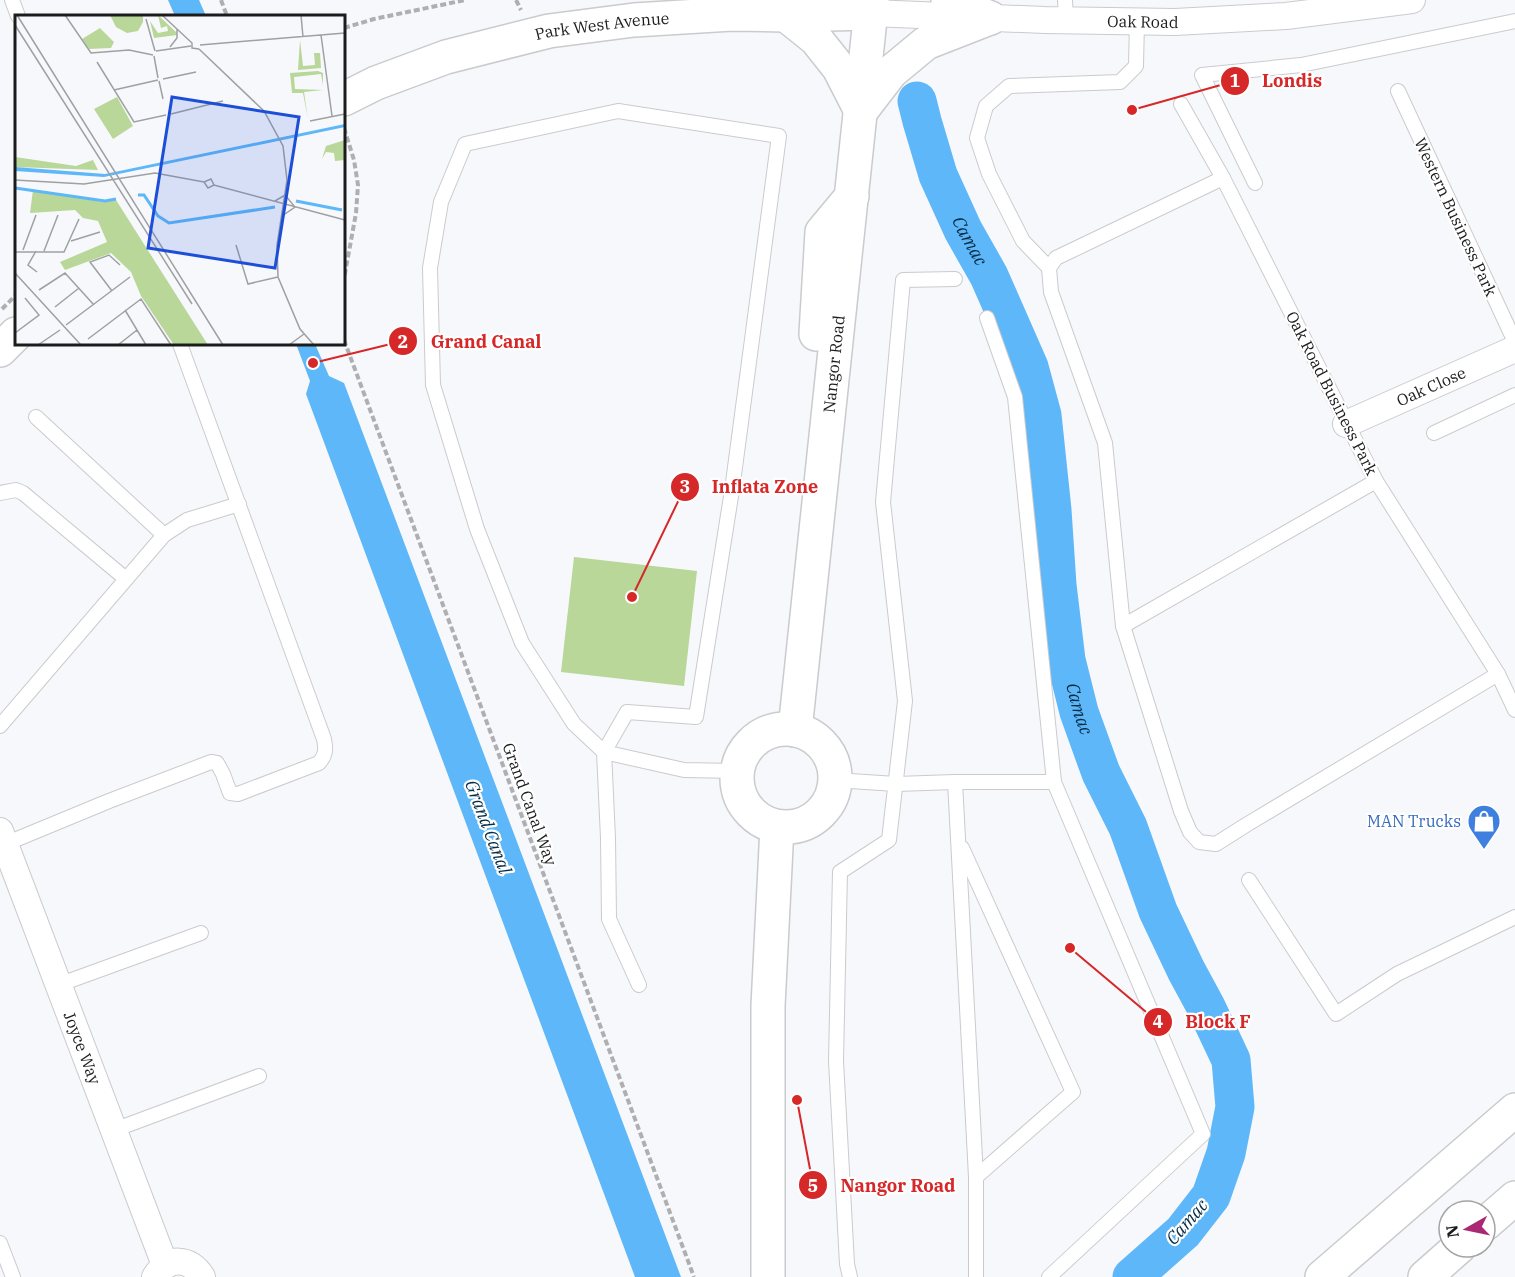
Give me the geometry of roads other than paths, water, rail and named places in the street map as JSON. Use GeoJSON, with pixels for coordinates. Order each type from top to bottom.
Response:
{"type":"FeatureCollection","features":[{"type":"Feature","properties":{"kind":"main road"},"geometry":{"type":"LineString","coordinates":[[948,0],[990,18]]}},
{"type":"Feature","properties":{"kind":"main road"},"geometry":{"type":"LineString","coordinates":[[794,7],[839,68],[861,111]]}},
{"type":"Feature","properties":{"kind":"main road","name":"Park West Avenue"},"geometry":{"type":"LineString","coordinates":[[345,98],[376,83],[446,57],[549,31],[634,20],[732,14],[794,7],[872,7]]}},
{"type":"Feature","properties":{"kind":"main road"},"geometry":{"type":"LineString","coordinates":[[861,111],[872,7]]}},
{"type":"Feature","properties":{"kind":"main road"},"geometry":{"type":"LineString","coordinates":[[861,111],[891,72],[926,43],[990,18]]}},
{"type":"Feature","properties":{"kind":"main road","name":"Nangor Road"},"geometry":{"type":"LineString","coordinates":[[795,730],[831,390],[816,344],[822,232],[852,195],[861,111]]}},
{"type":"Feature","properties":{"kind":"main road"},"geometry":{"type":"LineString","coordinates":[[0,350],[15,335]]}},
{"type":"Feature","properties":{"kind":"main road"},"geometry":{"type":"LineString","coordinates":[[780,729],[795,730],[812,736],[824,748],[832,763],[835,780],[831,796],[823,811],[810,821],[794,827],[777,827],[762,822],[750,813],[742,801],[737,786],[737,771],[742,756],[751,743],[764,734],[780,729]]}},
{"type":"Feature","properties":{"kind":"main road"},"geometry":{"type":"LineString","coordinates":[[768,1277],[768,1006],[777,827]]}},
{"type":"Feature","properties":{"kind":"main road"},"geometry":{"type":"LineString","coordinates":[[1322,1277],[1515,1110]]}},
{"type":"Feature","properties":{"kind":"main road"},"geometry":{"type":"LineString","coordinates":[[1497,1214],[1515,1198]]}},
{"type":"Feature","properties":{"kind":"main road"},"geometry":{"type":"LineString","coordinates":[[1425,1277],[1445,1259]]}},
{"type":"Feature","properties":{"kind":"street","name":"Oak Road"},"geometry":{"type":"LineString","coordinates":[[872,7],[990,18],[1065,10],[1137,21],[1175,22],[1286,16],[1412,0]]}},
{"type":"Feature","properties":{"kind":"street","name":"Oak Close"},"geometry":{"type":"LineString","coordinates":[[1346,424],[1515,349]]}},
{"type":"Feature","properties":{"kind":"street","name":"Joyce Way"},"geometry":{"type":"LineString","coordinates":[[3,837],[114,1130],[160,1271]]}},
{"type":"Feature","properties":{"kind":"street"},"geometry":{"type":"LineString","coordinates":[[160,1271],[173,1262],[182,1262],[197,1269],[202,1277]]}},
{"type":"Feature","properties":{"kind":"lane"},"geometry":{"type":"LineString","coordinates":[[12,0],[18,15]]}},
{"type":"Feature","properties":{"kind":"lane"},"geometry":{"type":"LineString","coordinates":[[1137,21],[1136,66],[1120,82],[1009,86],[986,106],[978,138],[989,174],[1023,241],[1049,268],[1051,292],[1105,443],[1124,627],[1181,811],[1190,832],[1199,842],[1216,844],[1498,674]]}},
{"type":"Feature","properties":{"kind":"lane"},"geometry":{"type":"LineString","coordinates":[[1256,183],[1202,75],[1301,65],[1515,21]]}},
{"type":"Feature","properties":{"kind":"lane","name":"Western Business Park"},"geometry":{"type":"LineString","coordinates":[[1398,91],[1515,342]]}},
{"type":"Feature","properties":{"kind":"lane","name":"Oak Road Business Park"},"geometry":{"type":"LineString","coordinates":[[1181,104],[1223,178],[1376,481],[1498,674],[1515,710]]}},
{"type":"Feature","properties":{"kind":"lane"},"geometry":{"type":"LineString","coordinates":[[639,985],[609,919],[609,838],[604,752],[627,712],[696,717],[732,490],[779,136],[618,111],[465,144],[441,202],[430,268],[433,385],[477,529],[522,643],[574,724],[604,752],[684,770],[737,771]]}},
{"type":"Feature","properties":{"kind":"lane"},"geometry":{"type":"LineString","coordinates":[[1049,268],[1056,258],[1223,178]]}},
{"type":"Feature","properties":{"kind":"lane"},"geometry":{"type":"LineString","coordinates":[[850,1277],[847,1264],[836,1061],[840,872],[889,840],[905,701],[883,502],[903,280],[956,279]]}},
{"type":"Feature","properties":{"kind":"lane"},"geometry":{"type":"LineString","coordinates":[[987,318],[1015,397],[1054,783],[1203,1134],[1049,1277]]}},
{"type":"Feature","properties":{"kind":"lane"},"geometry":{"type":"LineString","coordinates":[[3,837],[109,801],[211,762],[217,764],[230,793],[237,794],[319,764],[327,750],[180,345]]}},
{"type":"Feature","properties":{"kind":"lane"},"geometry":{"type":"LineString","coordinates":[[1434,433],[1515,394]]}},
{"type":"Feature","properties":{"kind":"lane"},"geometry":{"type":"LineString","coordinates":[[36,417],[164,535]]}},
{"type":"Feature","properties":{"kind":"lane"},"geometry":{"type":"LineString","coordinates":[[1124,627],[1376,481]]}},
{"type":"Feature","properties":{"kind":"lane"},"geometry":{"type":"LineString","coordinates":[[0,493],[15,489],[23,493],[126,579]]}},
{"type":"Feature","properties":{"kind":"lane"},"geometry":{"type":"LineString","coordinates":[[0,726],[164,535],[187,520],[239,504]]}},
{"type":"Feature","properties":{"kind":"lane"},"geometry":{"type":"LineString","coordinates":[[835,780],[896,784],[1054,783]]}},
{"type":"Feature","properties":{"kind":"lane"},"geometry":{"type":"LineString","coordinates":[[956,782],[976,1177],[976,1277]]}},
{"type":"Feature","properties":{"kind":"lane"},"geometry":{"type":"LineString","coordinates":[[958,839],[1073,1092],[976,1177]]}},
{"type":"Feature","properties":{"kind":"lane"},"geometry":{"type":"LineString","coordinates":[[1249,880],[1336,1014],[1397,974],[1515,917]]}},
{"type":"Feature","properties":{"kind":"lane"},"geometry":{"type":"LineString","coordinates":[[58,985],[201,933]]}},
{"type":"Feature","properties":{"kind":"lane"},"geometry":{"type":"LineString","coordinates":[[114,1130],[259,1076]]}},
{"type":"Feature","properties":{"kind":"lane"},"geometry":{"type":"LineString","coordinates":[[0,1243],[13,1277]]}},
{"type":"Feature","properties":{"kind":"water"},"geometry":{"type":"Polygon","coordinates":[[[168,0],[199,0],[206,15],[175,15],[168,0]]]}},
{"type":"Feature","properties":{"kind":"water"},"geometry":{"type":"Polygon","coordinates":[[[296,345],[315,345],[329,376],[344,383],[681,1277],[635,1277],[306,394],[310,381],[296,345]]]}},
{"type":"Feature","properties":{"kind":"waterway","name":"Camac"},"geometry":{"type":"LineString","coordinates":[[917,101],[938,175],[963,230],[989,276],[1029,367],[1042,415],[1066,660],[1079,712],[1101,773],[1128,827],[1158,911],[1231,1060],[1235,1107],[1226,1153],[1211,1196],[1183,1232],[1132,1277]]}},
{"type":"Feature","properties":{"kind":"place","name":"Londis"},"geometry":{"type":"Point","coordinates":[1132,110]}},
{"type":"Feature","properties":{"kind":"place","name":"Grand Canal"},"geometry":{"type":"Point","coordinates":[313,363]}},
{"type":"Feature","properties":{"kind":"place","name":"Inflata Zone"},"geometry":{"type":"Point","coordinates":[632,597]}},
{"type":"Feature","properties":{"kind":"place","name":"MAN Trucks"},"geometry":{"type":"Point","coordinates":[1484,850]}},
{"type":"Feature","properties":{"kind":"place","name":"Block F"},"geometry":{"type":"Point","coordinates":[1070,948]}},
{"type":"Feature","properties":{"kind":"place","name":"Nangor Road"},"geometry":{"type":"Point","coordinates":[797,1100]}}]}
